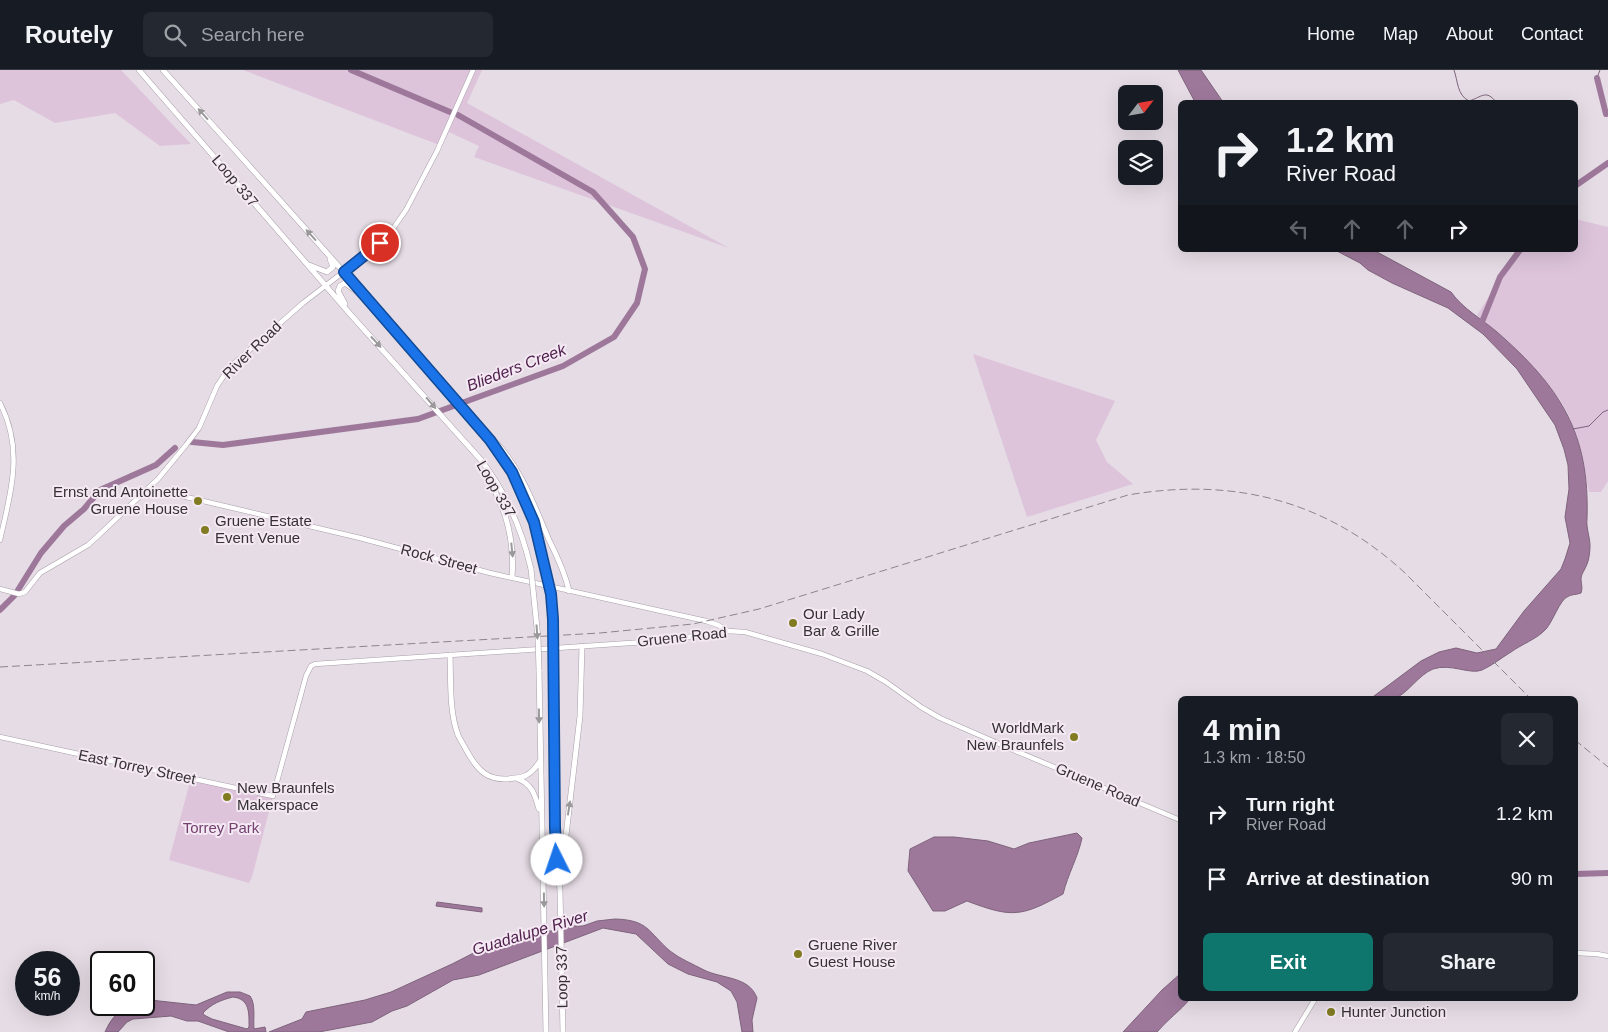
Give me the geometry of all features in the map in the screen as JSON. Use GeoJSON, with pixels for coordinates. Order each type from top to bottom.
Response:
{"type":"FeatureCollection","features":[{"type":"Feature","properties":{"kind":"main road","name":"Loop 337"},"geometry":{"type":"LineString","coordinates":[[139,70],[353,318],[399,367],[489,470],[516,522],[531,569],[537,629],[546,984],[545,1032]]}},
{"type":"Feature","properties":{"kind":"main road","name":"Loop 337"},"geometry":{"type":"LineString","coordinates":[[163,70],[474,420],[512,472],[534,522],[551,594],[553,619],[555,828],[560,891],[563,1032]]}},
{"type":"Feature","properties":{"kind":"main road"},"geometry":{"type":"LineString","coordinates":[[306,264],[324,272],[329,271],[333,267],[327,253]]}},
{"type":"Feature","properties":{"kind":"main road"},"geometry":{"type":"LineString","coordinates":[[353,318],[338,291],[340,286],[345,283],[368,299]]}},
{"type":"Feature","properties":{"kind":"main road"},"geometry":{"type":"LineString","coordinates":[[474,420],[497,443],[531,496],[564,574],[569,591]]}},
{"type":"Feature","properties":{"kind":"main road"},"geometry":{"type":"LineString","coordinates":[[489,470],[493,487],[505,515],[510,536],[513,557],[512,577]]}},
{"type":"Feature","properties":{"kind":"main road"},"geometry":{"type":"LineString","coordinates":[[560,891],[580,716],[582,646]]}},
{"type":"Feature","properties":{"kind":"main road"},"geometry":{"type":"LineString","coordinates":[[450,655],[453,714],[458,735],[464,746],[483,774],[498,779],[517,779],[528,783],[542,816]]}},
{"type":"Feature","properties":{"kind":"main road"},"geometry":{"type":"LineString","coordinates":[[517,779],[533,772],[540,761]]}},
{"type":"Feature","properties":{"kind":"street","name":"River Road"},"geometry":{"type":"LineString","coordinates":[[0,589],[19,594],[25,592],[40,573],[88,544],[161,475],[198,428],[217,386],[229,368],[303,303],[380,243],[402,217],[436,154],[473,70]]}},
{"type":"Feature","properties":{"kind":"street"},"geometry":{"type":"LineString","coordinates":[[0,403],[10,431],[15,463],[0,540]]}},
{"type":"Feature","properties":{"kind":"street","name":"Rock Street"},"geometry":{"type":"LineString","coordinates":[[148,488],[360,538],[569,591],[706,621],[718,624],[728,631]]}},
{"type":"Feature","properties":{"kind":"street","name":"Gruene Road"},"geometry":{"type":"LineString","coordinates":[[273,796],[306,676],[311,666],[321,663],[660,641],[728,631],[745,632],[814,652],[867,671],[940,718],[1178,819]]}},
{"type":"Feature","properties":{"kind":"street","name":"East Torrey Street"},"geometry":{"type":"LineString","coordinates":[[0,737],[273,796]]}},
{"type":"Feature","properties":{"kind":"street"},"geometry":{"type":"LineString","coordinates":[[1578,953],[1608,956]]}},
{"type":"Feature","properties":{"kind":"street"},"geometry":{"type":"LineString","coordinates":[[1295,1032],[1314,1001]]}},
{"type":"Feature","properties":{"kind":"green space"},"geometry":{"type":"Polygon","coordinates":[[[0,70],[121,70],[191,144],[160,146],[115,113],[55,123],[14,100],[0,104],[0,70]]]}},
{"type":"Feature","properties":{"kind":"green space"},"geometry":{"type":"Polygon","coordinates":[[[243,70],[482,70],[467,103],[729,248],[474,157],[479,146],[449,132],[442,146],[243,70]]]}},
{"type":"Feature","properties":{"kind":"green space"},"geometry":{"type":"Polygon","coordinates":[[[1578,220],[1608,227],[1608,481],[1601,492],[1589,492],[1577,437],[1560,400],[1535,369],[1477,315],[1521,252],[1578,252],[1578,220]]]}},
{"type":"Feature","properties":{"kind":"green space"},"geometry":{"type":"Polygon","coordinates":[[[973,354],[1115,401],[1096,440],[1107,462],[1133,484],[1027,517],[973,354]]]}},
{"type":"Feature","properties":{"kind":"green space","name":"Torrey Park"},"geometry":{"type":"Polygon","coordinates":[[[191,778],[273,796],[249,883],[169,860],[191,778]]]}},
{"type":"Feature","properties":{"kind":"shaded area"},"geometry":{"type":"Polygon","coordinates":[[[1178,70],[1201,70],[1222,100],[1194,100],[1178,70]]]}},
{"type":"Feature","properties":{"kind":"shaded area"},"geometry":{"type":"Polygon","coordinates":[[[1339,252],[1377,252],[1451,292],[1467,309],[1519,352],[1538,372],[1567,414],[1583,461],[1587,489],[1587,522],[1590,548],[1588,562],[1581,578],[1581,593],[1570,595],[1564,599],[1549,625],[1542,633],[1486,668],[1477,671],[1447,667],[1433,669],[1399,696],[1374,696],[1421,661],[1439,652],[1456,648],[1477,653],[1496,649],[1524,611],[1561,569],[1570,543],[1565,517],[1569,489],[1568,465],[1555,425],[1517,369],[1483,334],[1448,308],[1392,283],[1368,270],[1360,263],[1339,252]]]}},
{"type":"Feature","properties":{"kind":"shaded area"},"geometry":{"type":"Polygon","coordinates":[[[1077,833],[1082,838],[1063,894],[1026,911],[1006,912],[982,907],[967,901],[945,911],[933,911],[908,871],[910,849],[934,837],[988,841],[1014,849],[1029,843],[1077,833]]]}},
{"type":"Feature","properties":{"kind":"shaded area"},"geometry":{"type":"Polygon","coordinates":[[[437,902],[482,908],[482,912],[436,906],[437,902]]]}},
{"type":"Feature","properties":{"kind":"shaded area"},"geometry":{"type":"Polygon","coordinates":[[[615,919],[642,925],[678,956],[711,973],[734,979],[748,986],[757,998],[752,1020],[753,1032],[742,1032],[737,1002],[731,991],[717,982],[688,974],[668,964],[636,934],[603,928],[479,975],[453,980],[407,1006],[392,1011],[372,1022],[319,1032],[269,1032],[302,1019],[306,1012],[365,1000],[391,992],[501,939],[514,941],[536,937],[549,931],[559,931],[597,921],[615,919]]]}},
{"type":"Feature","properties":{"kind":"shaded area"},"geometry":{"type":"Polygon","coordinates":[[[1178,976],[1178,1001],[1188,1001],[1157,1032],[1123,1032],[1178,976]]]}},
{"type":"Feature","properties":{"kind":"shaded area"},"geometry":{"type":"Polygon","coordinates":[[[227,992],[240,992],[250,996],[252,999],[254,1029],[265,1027],[266,1032],[229,1032],[198,1021],[187,1021],[171,1016],[133,1019],[127,1022],[118,1032],[105,1032],[115,1016],[155,1016],[155,1001],[196,1005],[227,992]],[[233,997],[220,1001],[203,1013],[212,1019],[247,1029],[249,1027],[249,1017],[246,1004],[233,997]]]}},
{"type":"Feature","properties":{"kind":"waterway","name":"Blieders Creek"},"geometry":{"type":"LineString","coordinates":[[351,70],[450,112]]}},
{"type":"Feature","properties":{"kind":"waterway"},"geometry":{"type":"LineString","coordinates":[[1454,70],[1460,91],[1468,100]]}},
{"type":"Feature","properties":{"kind":"waterway"},"geometry":{"type":"LineString","coordinates":[[1597,78],[1600,70]]}},
{"type":"Feature","properties":{"kind":"waterway"},"geometry":{"type":"LineString","coordinates":[[1597,78],[1606,114]]}},
{"type":"Feature","properties":{"kind":"waterway"},"geometry":{"type":"LineString","coordinates":[[1471,100],[1484,95],[1494,100]]}},
{"type":"Feature","properties":{"kind":"waterway","name":"Blieders Creek"},"geometry":{"type":"LineString","coordinates":[[192,442],[223,445],[418,419],[563,366],[614,337],[637,303],[645,269],[633,237],[593,192],[458,115]]}},
{"type":"Feature","properties":{"kind":"waterway"},"geometry":{"type":"LineString","coordinates":[[1578,184],[1608,163]]}},
{"type":"Feature","properties":{"kind":"waterway"},"geometry":{"type":"LineString","coordinates":[[1480,327],[1500,277],[1519,252]]}},
{"type":"Feature","properties":{"kind":"waterway"},"geometry":{"type":"LineString","coordinates":[[1573,429],[1589,426],[1603,412],[1608,410]]}},
{"type":"Feature","properties":{"kind":"waterway","name":"Blieders Creek"},"geometry":{"type":"LineString","coordinates":[[18,590],[41,553],[64,526],[84,509],[100,490],[156,465],[175,448]]}},
{"type":"Feature","properties":{"kind":"waterway","name":"Blieders Creek"},"geometry":{"type":"LineString","coordinates":[[0,610],[14,596]]}},
{"type":"Feature","properties":{"kind":"waterway"},"geometry":{"type":"LineString","coordinates":[[1578,874],[1608,873]]}},
{"type":"Feature","properties":{"kind":"railway"},"geometry":{"type":"LineString","coordinates":[[0,667],[600,633],[693,624],[759,609],[1128,495],[1167,490],[1204,489],[1241,493],[1276,500],[1310,511],[1343,527],[1375,548],[1405,573],[1528,696]]}},
{"type":"Feature","properties":{"kind":"railway"},"geometry":{"type":"LineString","coordinates":[[1578,742],[1608,767]]}},
{"type":"Feature","properties":{"kind":"place","name":"Ernst and Antoinette Gruene House"},"geometry":{"type":"Point","coordinates":[198,501]}},
{"type":"Feature","properties":{"kind":"place","name":"Gruene Estate Event Venue"},"geometry":{"type":"Point","coordinates":[205,530]}},
{"type":"Feature","properties":{"kind":"place","name":"Our Lady Bar & Grille"},"geometry":{"type":"Point","coordinates":[793,623]}},
{"type":"Feature","properties":{"kind":"place","name":"WorldMark New Braunfels"},"geometry":{"type":"Point","coordinates":[1074,737]}},
{"type":"Feature","properties":{"kind":"place","name":"New Braunfels Makerspace"},"geometry":{"type":"Point","coordinates":[227,797]}},
{"type":"Feature","properties":{"kind":"place","name":"Gruene River Guest House"},"geometry":{"type":"Point","coordinates":[798,954]}},
{"type":"Feature","properties":{"kind":"place","name":"Hunter Junction"},"geometry":{"type":"Point","coordinates":[1331,1012]}},
{"type":"Feature","properties":{"kind":"route"},"geometry":{"type":"LineString","coordinates":[[380,243],[344,272],[490,440],[512,472],[534,522],[551,594],[553,619],[557,860]]}},
{"type":"Feature","properties":{"kind":"water label","name":"Guadalupe River"},"geometry":{"type":"Point","coordinates":[530,932]}}]}
